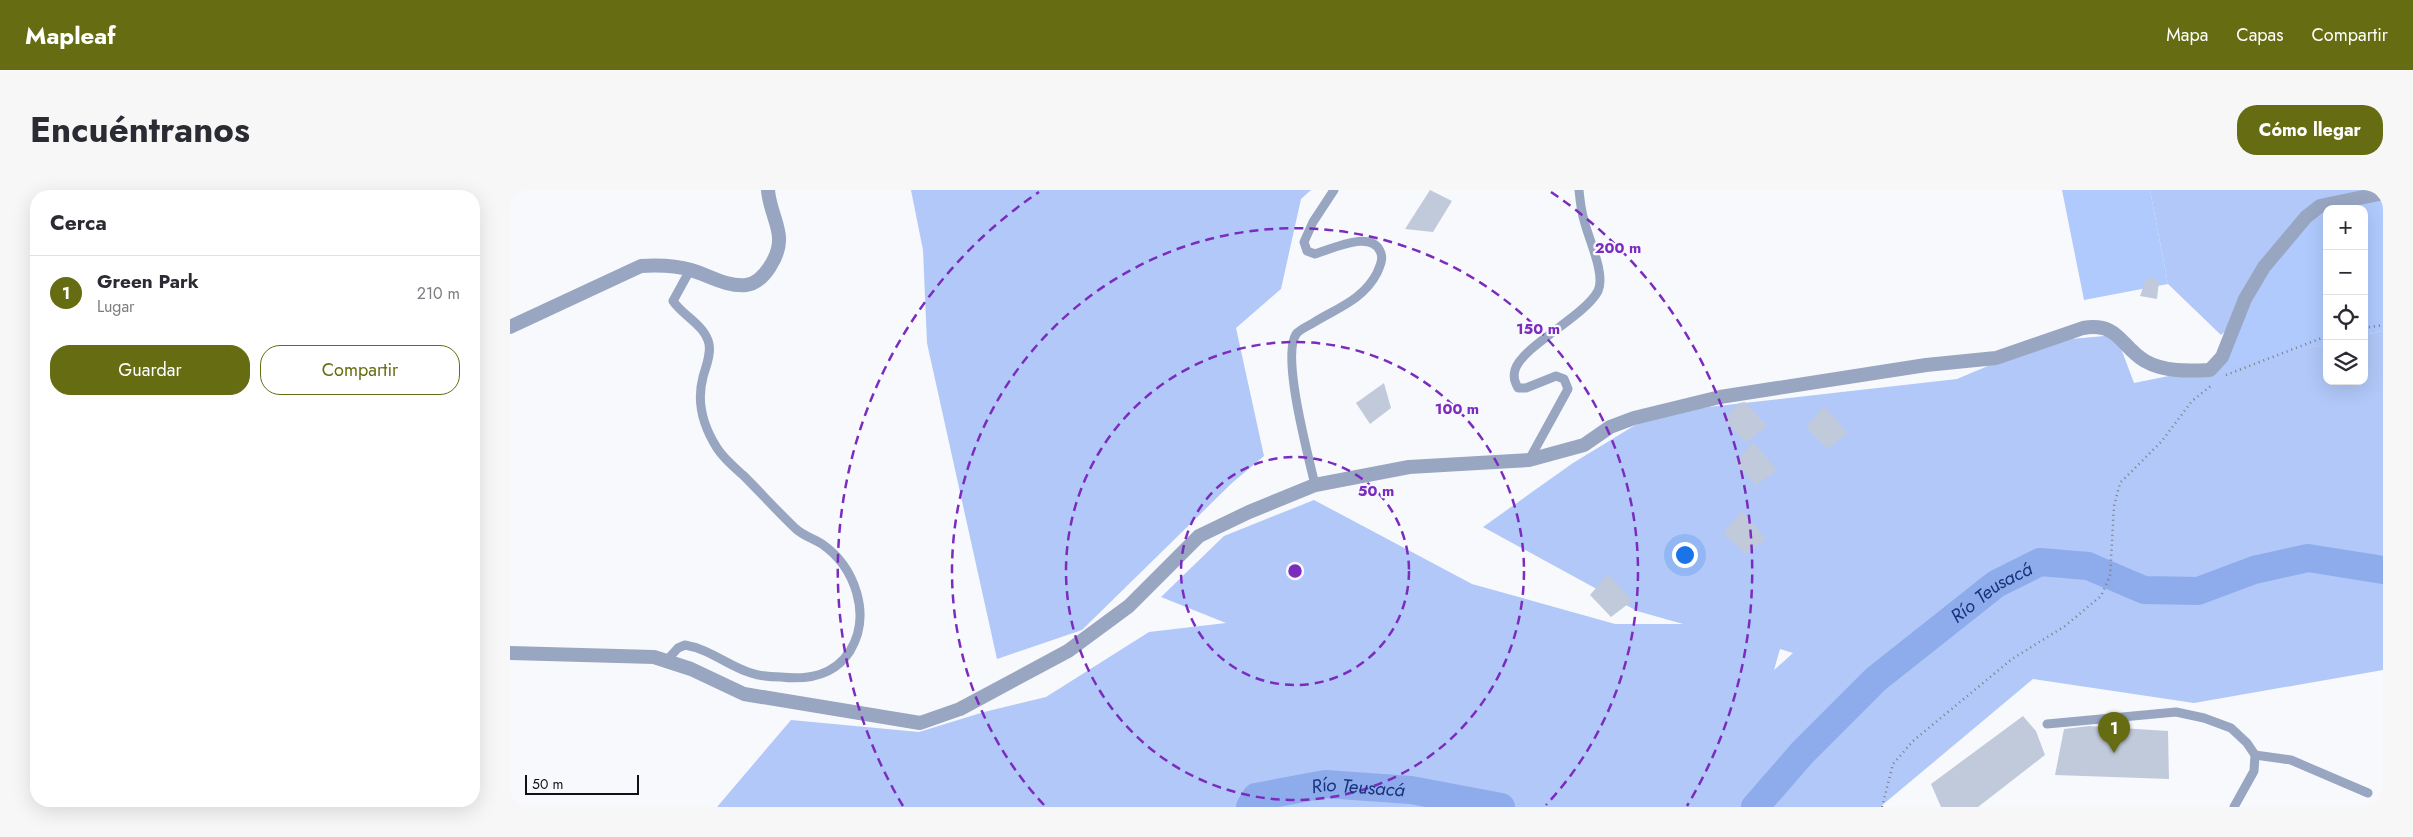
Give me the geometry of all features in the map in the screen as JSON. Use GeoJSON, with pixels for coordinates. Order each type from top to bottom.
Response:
{"type":"FeatureCollection","features":[{"type":"Feature","properties":{"kind":"street"},"geometry":{"type":"LineString","coordinates":[[510,327],[641,266],[662,265],[690,270],[735,285],[748,285],[760,278],[776,256],[779,238],[769,206],[768,190]]}},
{"type":"Feature","properties":{"kind":"street"},"geometry":{"type":"LineString","coordinates":[[510,653],[654,657],[667,660],[744,694],[920,724],[960,709],[1068,651],[1129,606],[1199,536],[1249,512],[1315,485],[1409,467],[1529,460],[1584,445],[1610,427],[1634,418],[1720,397],[1926,365],[1996,358],[2083,328],[2095,326],[2106,328],[2116,334],[2145,361],[2179,371],[2210,370],[2222,357],[2232,337],[2245,300],[2264,267],[2306,217],[2320,206],[2383,193]]}},
{"type":"Feature","properties":{"kind":"lane"},"geometry":{"type":"LineString","coordinates":[[1315,485],[1300,420],[1291,363],[1291,345],[1297,333],[1348,305],[1371,285],[1380,267],[1382,255],[1378,245],[1368,241],[1315,254],[1307,250],[1304,242],[1307,235],[1334,190]]}},
{"type":"Feature","properties":{"kind":"lane"},"geometry":{"type":"LineString","coordinates":[[1529,460],[1568,389],[1564,379],[1556,376],[1526,388],[1518,388],[1514,379],[1516,368],[1538,344],[1591,300],[1598,289],[1600,276],[1583,219],[1579,190]]}},
{"type":"Feature","properties":{"kind":"lane"},"geometry":{"type":"LineString","coordinates":[[667,660],[678,648],[685,645],[717,656],[751,673],[782,678],[813,678],[843,661],[854,644],[858,623],[856,588],[842,563],[822,544],[798,531],[765,499],[723,457],[708,432],[702,417],[699,401],[702,380],[709,355],[709,343],[700,326],[678,309],[673,301],[690,270]]}},
{"type":"Feature","properties":{"kind":"lane"},"geometry":{"type":"LineString","coordinates":[[2047,724],[2176,712],[2204,718],[2231,728],[2248,743],[2255,755],[2254,771],[2234,807]]}},
{"type":"Feature","properties":{"kind":"lane"},"geometry":{"type":"LineString","coordinates":[[2255,755],[2291,760],[2368,793]]}},
{"type":"Feature","properties":{"kind":"path"},"geometry":{"type":"LineString","coordinates":[[2368,327],[2383,325]]}},
{"type":"Feature","properties":{"kind":"path"},"geometry":{"type":"LineString","coordinates":[[2220,379],[2227,374],[2323,338]]}},
{"type":"Feature","properties":{"kind":"path"},"geometry":{"type":"LineString","coordinates":[[1882,807],[1893,764],[1913,741],[2012,659],[2065,626],[2101,596],[2110,576],[2114,506],[2120,483],[2161,442],[2192,401],[2214,384]]}},
{"type":"Feature","properties":{"kind":"shaded area"},"geometry":{"type":"Polygon","coordinates":[[[911,190],[1311,190],[1301,199],[1281,289],[1236,328],[1264,456],[1232,483],[1082,630],[997,659],[927,343],[923,250],[911,190]]]}},
{"type":"Feature","properties":{"kind":"shaded area"},"geometry":{"type":"Polygon","coordinates":[[[2062,190],[2150,190],[2168,284],[2084,300],[2062,190]]]}},
{"type":"Feature","properties":{"kind":"shaded area"},"geometry":{"type":"Polygon","coordinates":[[[2150,190],[2383,190],[2367,205],[2323,205],[2323,245],[2221,335],[2168,284],[2150,190]]]}},
{"type":"Feature","properties":{"kind":"shaded area"},"geometry":{"type":"Polygon","coordinates":[[[2383,197],[2383,331],[2368,334],[2368,205],[2362,205],[2383,197]]]}},
{"type":"Feature","properties":{"kind":"shaded area"},"geometry":{"type":"Polygon","coordinates":[[[2323,220],[2323,345],[2212,369],[2294,231],[2323,220]]]}},
{"type":"Feature","properties":{"kind":"shaded area"},"geometry":{"type":"Polygon","coordinates":[[[2383,331],[2383,670],[2194,703],[2033,679],[1880,807],[717,807],[791,720],[919,732],[984,712],[1046,697],[1149,632],[1226,623],[1161,597],[1224,536],[1314,500],[1472,584],[1615,624],[1683,624],[1637,611],[1483,527],[1573,463],[1655,413],[1957,379],[2047,341],[2116,335],[2134,383],[2323,345],[2323,385],[2368,385],[2368,334],[2383,331]],[[1780,649],[1774,670],[1793,653],[1780,649]]]}},
{"type":"Feature","properties":{"kind":"building"},"geometry":{"type":"Polygon","coordinates":[[[1430,190],[1452,201],[1433,232],[1405,229],[1430,190]]]}},
{"type":"Feature","properties":{"kind":"building"},"geometry":{"type":"Polygon","coordinates":[[[2147,277],[2159,281],[2157,299],[2140,296],[2147,277]]]}},
{"type":"Feature","properties":{"kind":"building"},"geometry":{"type":"Polygon","coordinates":[[[1384,383],[1391,408],[1370,424],[1356,403],[1384,383]]]}},
{"type":"Feature","properties":{"kind":"building"},"geometry":{"type":"Polygon","coordinates":[[[1745,402],[1767,426],[1746,442],[1724,420],[1739,403],[1745,402]]]}},
{"type":"Feature","properties":{"kind":"building"},"geometry":{"type":"Polygon","coordinates":[[[1824,406],[1848,433],[1827,449],[1806,427],[1824,406]]]}},
{"type":"Feature","properties":{"kind":"building"},"geometry":{"type":"Polygon","coordinates":[[[1753,442],[1777,470],[1756,485],[1735,463],[1753,442]]]}},
{"type":"Feature","properties":{"kind":"building"},"geometry":{"type":"Polygon","coordinates":[[[1742,511],[1766,539],[1745,554],[1723,533],[1742,511]]]}},
{"type":"Feature","properties":{"kind":"building"},"geometry":{"type":"Polygon","coordinates":[[[1608,574],[1632,601],[1611,617],[1590,595],[1608,574]]]}},
{"type":"Feature","properties":{"kind":"building"},"geometry":{"type":"Polygon","coordinates":[[[2023,716],[2036,731],[2045,755],[1978,807],[1941,807],[1931,784],[2023,716]]]}},
{"type":"Feature","properties":{"kind":"building"},"geometry":{"type":"Polygon","coordinates":[[[2089,726],[2168,731],[2169,779],[2055,775],[2064,729],[2089,726]]]}},
{"type":"Feature","properties":{"kind":"waterway","name":"Río Teusacá"},"geometry":{"type":"LineString","coordinates":[[1755,807],[1802,753],[1876,679],[1996,584],[2040,562],[2088,566],[2144,590],[2198,591],[2254,570],[2308,558],[2383,570]]}},
{"type":"Feature","properties":{"kind":"waterway","name":"Río Teusacá"},"geometry":{"type":"LineString","coordinates":[[1250,807],[1256,797],[1325,784],[1411,790],[1501,807]]}},
{"type":"Feature","properties":{"kind":"place","name":"Green Park"},"geometry":{"type":"Point","coordinates":[2114,753]}}]}
